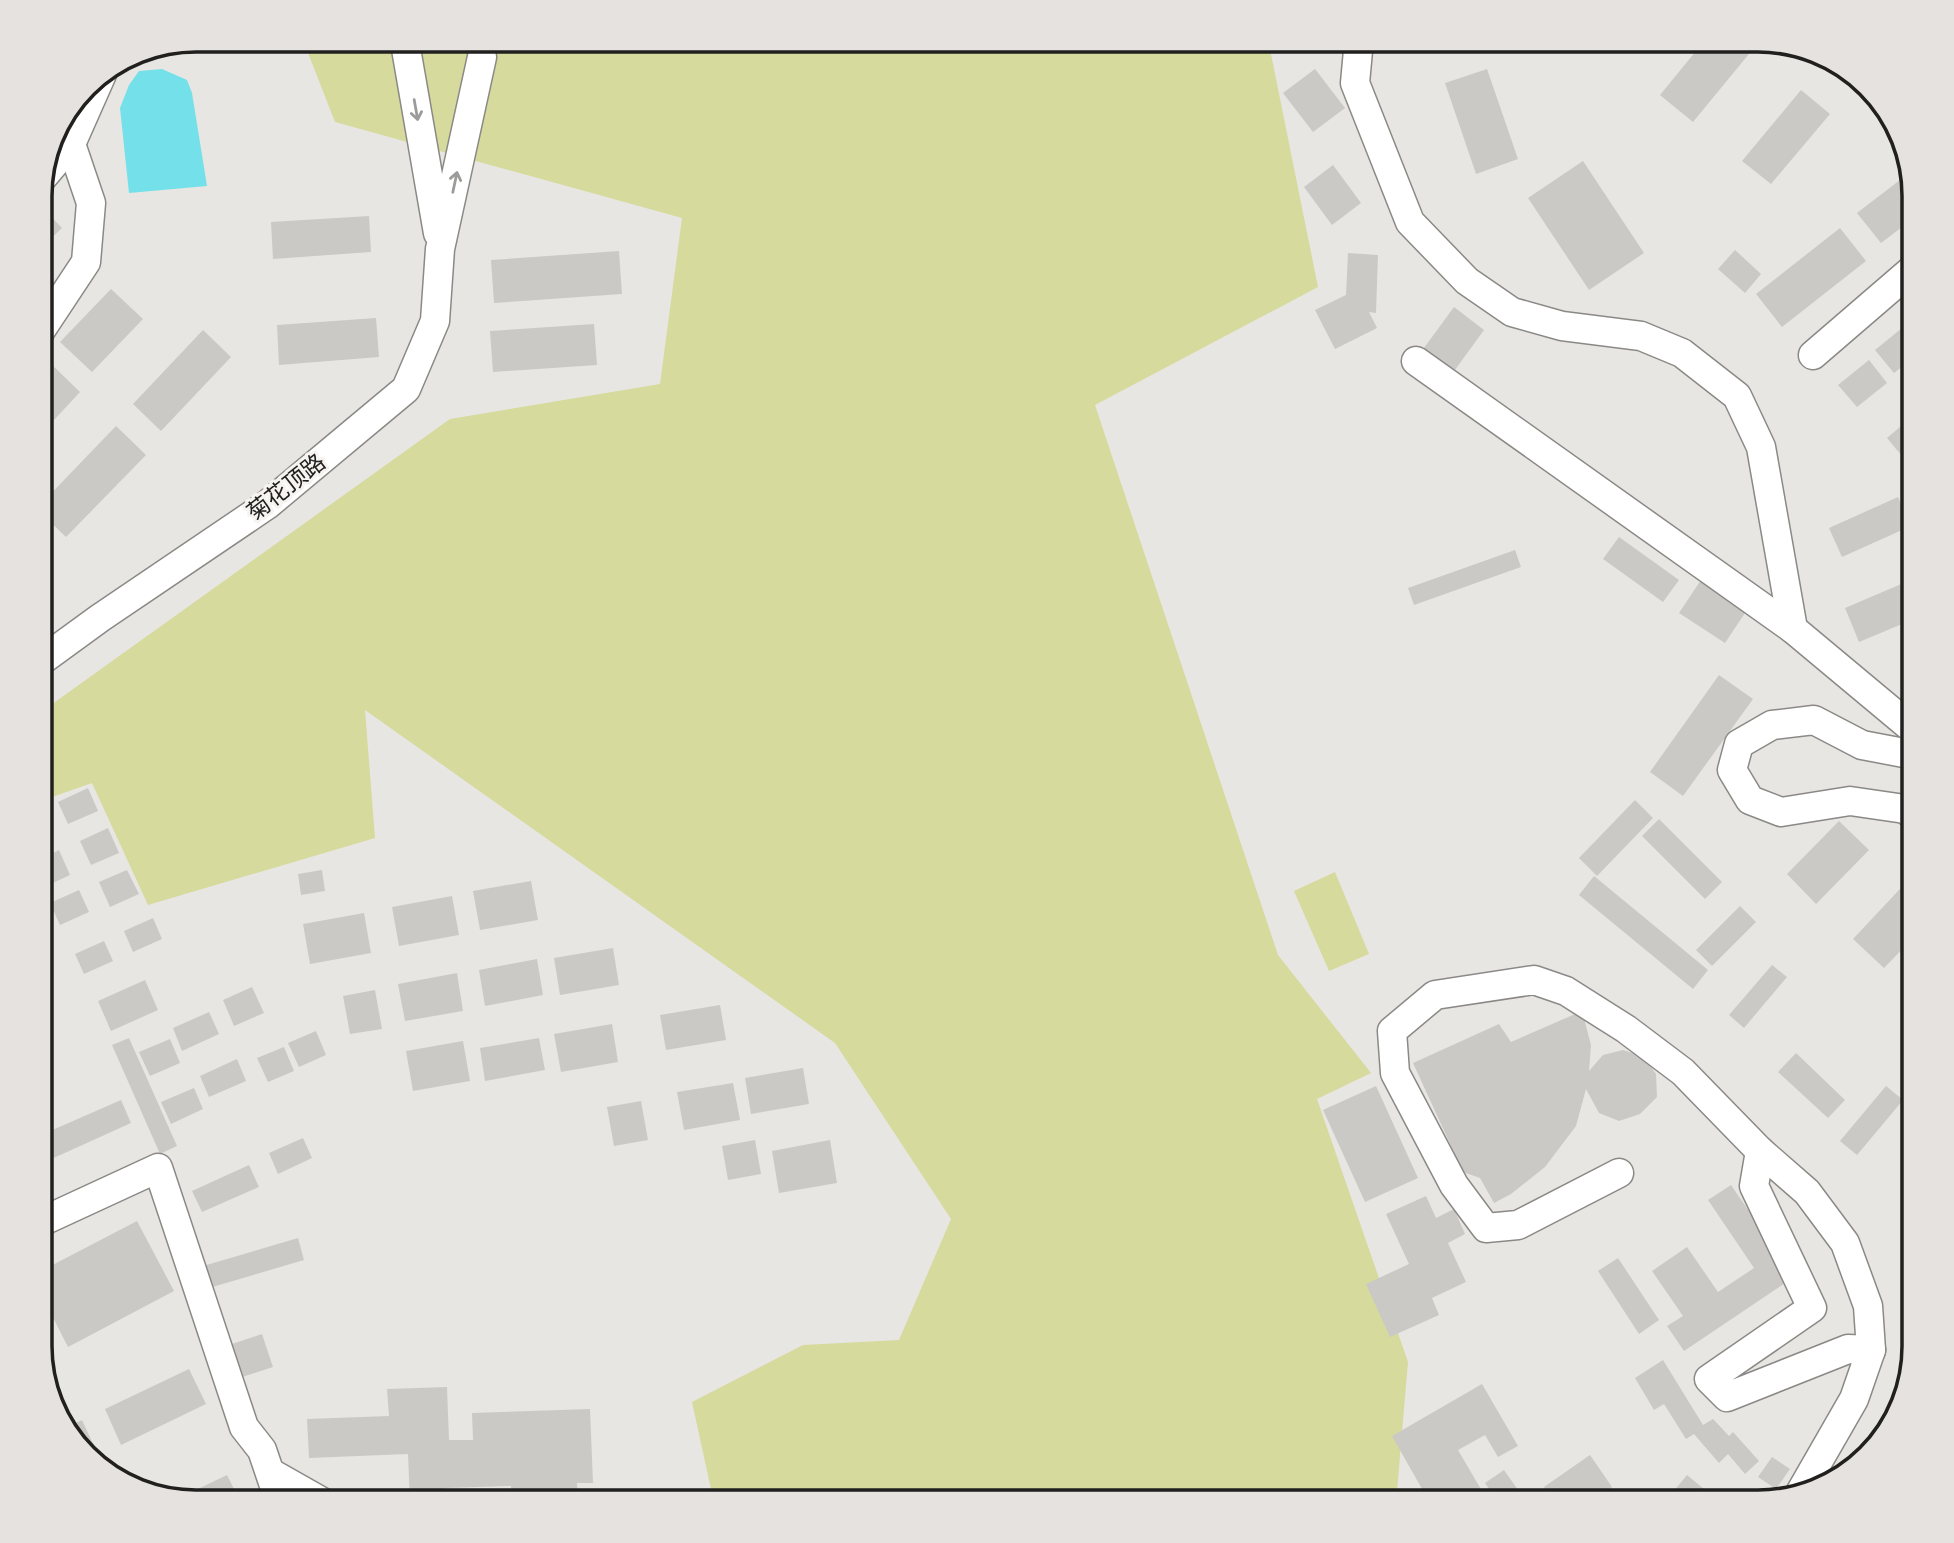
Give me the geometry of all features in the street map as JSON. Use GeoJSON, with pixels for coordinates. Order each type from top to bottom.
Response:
{"type":"FeatureCollection","features":[{"type":"Feature","properties":{"kind":"street","name":"菊花顶路"},"geometry":{"type":"LineString","coordinates":[[407,52],[440,249]]}},
{"type":"Feature","properties":{"kind":"street"},"geometry":{"type":"LineString","coordinates":[[1358,52],[1355,83],[1410,222],[1467,281],[1512,312],[1562,326],[1642,336],[1682,353],[1737,396],[1761,447],[1793,629]]}},
{"type":"Feature","properties":{"kind":"street","name":"菊花顶路"},"geometry":{"type":"LineString","coordinates":[[53,652],[267,505],[406,389],[435,321],[440,249],[482,57]]}},
{"type":"Feature","properties":{"kind":"street"},"geometry":{"type":"LineString","coordinates":[[57,161],[71,144],[92,97]]}},
{"type":"Feature","properties":{"kind":"street"},"geometry":{"type":"LineString","coordinates":[[53,312],[86,261],[92,203],[71,144]]}},
{"type":"Feature","properties":{"kind":"street"},"geometry":{"type":"LineString","coordinates":[[1814,355],[1902,278]]}},
{"type":"Feature","properties":{"kind":"street"},"geometry":{"type":"LineString","coordinates":[[1416,361],[1793,629],[1902,720]]}},
{"type":"Feature","properties":{"kind":"street"},"geometry":{"type":"LineString","coordinates":[[1902,753],[1862,745],[1814,720],[1772,725],[1739,744],[1732,770],[1750,800],[1781,812],[1850,801],[1902,809]]}},
{"type":"Feature","properties":{"kind":"street"},"geometry":{"type":"LineString","coordinates":[[1619,1173],[1518,1225],[1486,1228],[1454,1185],[1395,1073],[1391,1031],[1434,995],[1534,980],[1566,991],[1626,1029],[1683,1072],[1760,1152],[1807,1192],[1845,1243],[1868,1306],[1871,1350],[1854,1399],[1806,1482]]}},
{"type":"Feature","properties":{"kind":"street"},"geometry":{"type":"LineString","coordinates":[[1760,1152],[1754,1186],[1812,1308],[1709,1379],[1727,1397],[1848,1349],[1871,1350]]}},
{"type":"Feature","properties":{"kind":"street"},"geometry":{"type":"LineString","coordinates":[[53,1217],[158,1168],[244,1427],[262,1450],[276,1490]]}},
{"type":"Feature","properties":{"kind":"street"},"geometry":{"type":"LineString","coordinates":[[271,1473],[301,1490]]}},
{"type":"Feature","properties":{"kind":"green space"},"geometry":{"type":"Polygon","coordinates":[[[308,52],[1271,52],[1318,287],[1095,405],[1278,955],[1371,1073],[1317,1099],[1408,1362],[1397,1490],[711,1490],[692,1402],[803,1345],[899,1340],[951,1219],[835,1043],[365,710],[375,838],[148,905],[92,783],[53,797],[53,703],[450,419],[660,384],[682,218],[335,122],[308,52]]]}},
{"type":"Feature","properties":{"kind":"green space"},"geometry":{"type":"Polygon","coordinates":[[[1335,872],[1369,954],[1329,971],[1294,891],[1335,872]]]}},
{"type":"Feature","properties":{"kind":"water"},"geometry":{"type":"Polygon","coordinates":[[[162,69],[187,80],[192,93],[207,186],[129,193],[120,108],[129,85],[139,71],[162,69]]]}},
{"type":"Feature","properties":{"kind":"building"},"geometry":{"type":"Polygon","coordinates":[[[1695,52],[1751,52],[1693,122],[1660,95],[1695,52]]]}},
{"type":"Feature","properties":{"kind":"building"},"geometry":{"type":"Polygon","coordinates":[[[1315,69],[1345,108],[1313,132],[1283,93],[1315,69]]]}},
{"type":"Feature","properties":{"kind":"building"},"geometry":{"type":"Polygon","coordinates":[[[1487,69],[1518,159],[1476,174],[1445,83],[1487,69]]]}},
{"type":"Feature","properties":{"kind":"building"},"geometry":{"type":"Polygon","coordinates":[[[1801,90],[1830,114],[1771,184],[1742,161],[1801,90]]]}},
{"type":"Feature","properties":{"kind":"building"},"geometry":{"type":"Polygon","coordinates":[[[1583,161],[1644,253],[1589,290],[1528,198],[1583,161]]]}},
{"type":"Feature","properties":{"kind":"building"},"geometry":{"type":"Polygon","coordinates":[[[1333,165],[1361,203],[1332,225],[1304,187],[1333,165]]]}},
{"type":"Feature","properties":{"kind":"building"},"geometry":{"type":"Polygon","coordinates":[[[1900,180],[1902,227],[1881,243],[1857,213],[1900,180]]]}},
{"type":"Feature","properties":{"kind":"building"},"geometry":{"type":"Polygon","coordinates":[[[369,216],[371,252],[273,259],[271,222],[369,216]]]}},
{"type":"Feature","properties":{"kind":"building"},"geometry":{"type":"Polygon","coordinates":[[[53,219],[62,228],[53,237],[53,219]]]}},
{"type":"Feature","properties":{"kind":"building"},"geometry":{"type":"Polygon","coordinates":[[[1840,228],[1866,261],[1782,327],[1756,294],[1840,228]]]}},
{"type":"Feature","properties":{"kind":"building"},"geometry":{"type":"Polygon","coordinates":[[[1735,250],[1761,274],[1745,293],[1718,269],[1735,250]]]}},
{"type":"Feature","properties":{"kind":"building"},"geometry":{"type":"Polygon","coordinates":[[[619,251],[622,294],[494,303],[491,260],[619,251]]]}},
{"type":"Feature","properties":{"kind":"building"},"geometry":{"type":"Polygon","coordinates":[[[1348,253],[1378,255],[1376,313],[1369,312],[1377,328],[1335,349],[1315,310],[1346,295],[1348,253]]]}},
{"type":"Feature","properties":{"kind":"building"},"geometry":{"type":"Polygon","coordinates":[[[111,289],[143,319],[92,372],[60,342],[111,289]]]}},
{"type":"Feature","properties":{"kind":"building"},"geometry":{"type":"Polygon","coordinates":[[[1454,307],[1484,330],[1452,374],[1421,352],[1454,307]]]}},
{"type":"Feature","properties":{"kind":"building"},"geometry":{"type":"Polygon","coordinates":[[[376,318],[379,357],[279,365],[277,325],[376,318]]]}},
{"type":"Feature","properties":{"kind":"building"},"geometry":{"type":"Polygon","coordinates":[[[594,324],[597,365],[493,372],[490,331],[594,324]]]}},
{"type":"Feature","properties":{"kind":"building"},"geometry":{"type":"Polygon","coordinates":[[[1902,328],[1902,367],[1894,373],[1875,350],[1902,328]]]}},
{"type":"Feature","properties":{"kind":"building"},"geometry":{"type":"Polygon","coordinates":[[[203,330],[231,357],[161,431],[133,404],[203,330]]]}},
{"type":"Feature","properties":{"kind":"building"},"geometry":{"type":"Polygon","coordinates":[[[1869,360],[1887,383],[1857,407],[1838,385],[1869,360]]]}},
{"type":"Feature","properties":{"kind":"building"},"geometry":{"type":"Polygon","coordinates":[[[53,366],[80,392],[53,421],[53,366]]]}},
{"type":"Feature","properties":{"kind":"building"},"geometry":{"type":"Polygon","coordinates":[[[1902,425],[1902,456],[1887,438],[1902,425]]]}},
{"type":"Feature","properties":{"kind":"building"},"geometry":{"type":"Polygon","coordinates":[[[116,426],[146,455],[66,537],[53,525],[53,492],[116,426]]]}},
{"type":"Feature","properties":{"kind":"building"},"geometry":{"type":"Polygon","coordinates":[[[1898,497],[1902,506],[1902,530],[1842,557],[1829,528],[1898,497]]]}},
{"type":"Feature","properties":{"kind":"building"},"geometry":{"type":"Polygon","coordinates":[[[1619,537],[1679,580],[1663,602],[1603,559],[1619,537]]]}},
{"type":"Feature","properties":{"kind":"building"},"geometry":{"type":"Polygon","coordinates":[[[1515,550],[1521,567],[1414,605],[1408,588],[1515,550]]]}},
{"type":"Feature","properties":{"kind":"building"},"geometry":{"type":"Polygon","coordinates":[[[1701,580],[1747,610],[1725,643],[1679,613],[1701,580]]]}},
{"type":"Feature","properties":{"kind":"building"},"geometry":{"type":"Polygon","coordinates":[[[1902,584],[1902,624],[1859,642],[1845,608],[1902,584]]]}},
{"type":"Feature","properties":{"kind":"building"},"geometry":{"type":"Polygon","coordinates":[[[1719,675],[1753,699],[1683,796],[1650,772],[1719,675]]]}},
{"type":"Feature","properties":{"kind":"building"},"geometry":{"type":"Polygon","coordinates":[[[88,788],[98,811],[68,824],[58,802],[88,788]]]}},
{"type":"Feature","properties":{"kind":"building"},"geometry":{"type":"Polygon","coordinates":[[[1635,800],[1653,818],[1597,876],[1579,858],[1635,800]]]}},
{"type":"Feature","properties":{"kind":"building"},"geometry":{"type":"Polygon","coordinates":[[[1659,819],[1722,882],[1705,899],[1642,836],[1659,819]]]}},
{"type":"Feature","properties":{"kind":"building"},"geometry":{"type":"Polygon","coordinates":[[[1839,821],[1869,850],[1816,904],[1787,874],[1839,821]]]}},
{"type":"Feature","properties":{"kind":"building"},"geometry":{"type":"Polygon","coordinates":[[[108,828],[119,853],[91,865],[80,841],[108,828]]]}},
{"type":"Feature","properties":{"kind":"building"},"geometry":{"type":"Polygon","coordinates":[[[59,850],[70,875],[53,883],[53,853],[59,850]]]}},
{"type":"Feature","properties":{"kind":"building"},"geometry":{"type":"Polygon","coordinates":[[[127,870],[139,894],[110,907],[99,882],[127,870]]]}},
{"type":"Feature","properties":{"kind":"building"},"geometry":{"type":"Polygon","coordinates":[[[322,870],[325,891],[301,895],[298,874],[322,870]]]}},
{"type":"Feature","properties":{"kind":"building"},"geometry":{"type":"Polygon","coordinates":[[[1594,876],[1708,970],[1693,989],[1579,895],[1594,876]]]}},
{"type":"Feature","properties":{"kind":"building"},"geometry":{"type":"Polygon","coordinates":[[[531,881],[538,920],[480,930],[473,891],[531,881]]]}},
{"type":"Feature","properties":{"kind":"building"},"geometry":{"type":"Polygon","coordinates":[[[1902,887],[1902,949],[1884,968],[1853,939],[1902,887]]]}},
{"type":"Feature","properties":{"kind":"building"},"geometry":{"type":"Polygon","coordinates":[[[79,890],[89,912],[60,925],[53,910],[53,902],[79,890]]]}},
{"type":"Feature","properties":{"kind":"building"},"geometry":{"type":"Polygon","coordinates":[[[452,896],[459,935],[399,946],[392,907],[452,896]]]}},
{"type":"Feature","properties":{"kind":"building"},"geometry":{"type":"Polygon","coordinates":[[[1740,906],[1756,922],[1712,966],[1696,950],[1740,906]]]}},
{"type":"Feature","properties":{"kind":"building"},"geometry":{"type":"Polygon","coordinates":[[[364,913],[371,953],[310,964],[303,924],[364,913]]]}},
{"type":"Feature","properties":{"kind":"building"},"geometry":{"type":"Polygon","coordinates":[[[153,918],[162,939],[133,952],[124,931],[153,918]]]}},
{"type":"Feature","properties":{"kind":"building"},"geometry":{"type":"Polygon","coordinates":[[[104,941],[113,961],[84,974],[75,954],[104,941]]]}},
{"type":"Feature","properties":{"kind":"building"},"geometry":{"type":"Polygon","coordinates":[[[613,948],[619,985],[560,995],[554,958],[613,948]]]}},
{"type":"Feature","properties":{"kind":"building"},"geometry":{"type":"Polygon","coordinates":[[[537,959],[543,995],[485,1006],[479,970],[537,959]]]}},
{"type":"Feature","properties":{"kind":"building"},"geometry":{"type":"Polygon","coordinates":[[[1772,965],[1787,977],[1744,1028],[1729,1015],[1772,965]]]}},
{"type":"Feature","properties":{"kind":"building"},"geometry":{"type":"Polygon","coordinates":[[[457,973],[463,1011],[405,1021],[398,984],[457,973]]]}},
{"type":"Feature","properties":{"kind":"building"},"geometry":{"type":"Polygon","coordinates":[[[145,980],[158,1010],[111,1031],[98,1001],[145,980]]]}},
{"type":"Feature","properties":{"kind":"building"},"geometry":{"type":"Polygon","coordinates":[[[252,987],[264,1013],[234,1026],[223,1000],[252,987]]]}},
{"type":"Feature","properties":{"kind":"building"},"geometry":{"type":"Polygon","coordinates":[[[375,990],[382,1029],[350,1034],[343,996],[375,990]]]}},
{"type":"Feature","properties":{"kind":"building"},"geometry":{"type":"Polygon","coordinates":[[[720,1005],[726,1040],[666,1050],[660,1015],[720,1005]]]}},
{"type":"Feature","properties":{"kind":"building"},"geometry":{"type":"Polygon","coordinates":[[[1582,1011],[1591,1045],[1589,1071],[1603,1055],[1623,1050],[1644,1057],[1656,1074],[1657,1097],[1640,1114],[1619,1121],[1599,1113],[1586,1089],[1576,1126],[1545,1167],[1511,1194],[1494,1203],[1480,1178],[1463,1172],[1413,1063],[1499,1024],[1511,1042],[1582,1011]]]}},
{"type":"Feature","properties":{"kind":"building"},"geometry":{"type":"Polygon","coordinates":[[[209,1012],[219,1034],[182,1051],[173,1028],[209,1012]]]}},
{"type":"Feature","properties":{"kind":"building"},"geometry":{"type":"Polygon","coordinates":[[[612,1024],[618,1062],[561,1072],[554,1034],[612,1024]]]}},
{"type":"Feature","properties":{"kind":"building"},"geometry":{"type":"Polygon","coordinates":[[[316,1031],[326,1055],[299,1067],[288,1043],[316,1031]]]}},
{"type":"Feature","properties":{"kind":"building"},"geometry":{"type":"Polygon","coordinates":[[[129,1038],[177,1146],[160,1154],[112,1045],[129,1038]]]}},
{"type":"Feature","properties":{"kind":"building"},"geometry":{"type":"Polygon","coordinates":[[[539,1038],[545,1070],[485,1081],[480,1048],[539,1038]]]}},
{"type":"Feature","properties":{"kind":"building"},"geometry":{"type":"Polygon","coordinates":[[[170,1039],[180,1063],[150,1076],[139,1052],[170,1039]]]}},
{"type":"Feature","properties":{"kind":"building"},"geometry":{"type":"Polygon","coordinates":[[[463,1041],[470,1081],[413,1091],[406,1051],[463,1041]]]}},
{"type":"Feature","properties":{"kind":"building"},"geometry":{"type":"Polygon","coordinates":[[[284,1047],[294,1071],[268,1082],[257,1058],[284,1047]]]}},
{"type":"Feature","properties":{"kind":"building"},"geometry":{"type":"Polygon","coordinates":[[[1796,1053],[1845,1100],[1828,1118],[1778,1072],[1796,1053]]]}},
{"type":"Feature","properties":{"kind":"building"},"geometry":{"type":"Polygon","coordinates":[[[237,1059],[246,1081],[209,1097],[200,1076],[237,1059]]]}},
{"type":"Feature","properties":{"kind":"building"},"geometry":{"type":"Polygon","coordinates":[[[803,1068],[809,1104],[751,1114],[745,1078],[803,1068]]]}},
{"type":"Feature","properties":{"kind":"building"},"geometry":{"type":"Polygon","coordinates":[[[733,1083],[740,1120],[684,1130],[677,1092],[733,1083]]]}},
{"type":"Feature","properties":{"kind":"building"},"geometry":{"type":"Polygon","coordinates":[[[1376,1086],[1418,1178],[1365,1202],[1323,1110],[1376,1086]]]}},
{"type":"Feature","properties":{"kind":"building"},"geometry":{"type":"Polygon","coordinates":[[[1886,1086],[1902,1099],[1857,1155],[1840,1141],[1886,1086]]]}},
{"type":"Feature","properties":{"kind":"building"},"geometry":{"type":"Polygon","coordinates":[[[194,1088],[203,1109],[171,1124],[161,1102],[194,1088]]]}},
{"type":"Feature","properties":{"kind":"building"},"geometry":{"type":"Polygon","coordinates":[[[121,1100],[131,1123],[53,1158],[53,1130],[121,1100]]]}},
{"type":"Feature","properties":{"kind":"building"},"geometry":{"type":"Polygon","coordinates":[[[641,1101],[648,1140],[614,1146],[607,1107],[641,1101]]]}},
{"type":"Feature","properties":{"kind":"building"},"geometry":{"type":"Polygon","coordinates":[[[303,1138],[312,1158],[278,1174],[269,1153],[303,1138]]]}},
{"type":"Feature","properties":{"kind":"building"},"geometry":{"type":"Polygon","coordinates":[[[755,1140],[761,1174],[728,1180],[722,1146],[755,1140]]]}},
{"type":"Feature","properties":{"kind":"building"},"geometry":{"type":"Polygon","coordinates":[[[830,1140],[837,1183],[779,1193],[772,1151],[830,1140]]]}},
{"type":"Feature","properties":{"kind":"building"},"geometry":{"type":"Polygon","coordinates":[[[249,1165],[259,1187],[202,1212],[192,1191],[249,1165]]]}},
{"type":"Feature","properties":{"kind":"building"},"geometry":{"type":"Polygon","coordinates":[[[1731,1185],[1794,1277],[1684,1351],[1667,1326],[1683,1316],[1652,1271],[1687,1247],[1718,1292],[1754,1268],[1708,1200],[1731,1185]]]}},
{"type":"Feature","properties":{"kind":"building"},"geometry":{"type":"Polygon","coordinates":[[[1426,1196],[1436,1218],[1454,1209],[1465,1234],[1448,1243],[1466,1282],[1432,1298],[1439,1315],[1390,1337],[1366,1284],[1409,1264],[1386,1214],[1426,1196]]]}},
{"type":"Feature","properties":{"kind":"building"},"geometry":{"type":"Polygon","coordinates":[[[137,1221],[174,1291],[68,1347],[53,1318],[53,1265],[137,1221]]]}},
{"type":"Feature","properties":{"kind":"building"},"geometry":{"type":"Polygon","coordinates":[[[298,1238],[304,1260],[209,1288],[203,1266],[298,1238]]]}},
{"type":"Feature","properties":{"kind":"building"},"geometry":{"type":"Polygon","coordinates":[[[1618,1258],[1659,1320],[1639,1334],[1598,1271],[1618,1258]]]}},
{"type":"Feature","properties":{"kind":"building"},"geometry":{"type":"Polygon","coordinates":[[[262,1334],[273,1367],[236,1379],[226,1346],[262,1334]]]}},
{"type":"Feature","properties":{"kind":"building"},"geometry":{"type":"Polygon","coordinates":[[[1663,1360],[1703,1425],[1713,1419],[1729,1436],[1733,1432],[1759,1461],[1745,1474],[1728,1454],[1719,1463],[1694,1434],[1686,1439],[1664,1404],[1654,1410],[1635,1378],[1663,1360]]]}},
{"type":"Feature","properties":{"kind":"building"},"geometry":{"type":"Polygon","coordinates":[[[189,1369],[206,1404],[121,1445],[105,1409],[189,1369]]]}},
{"type":"Feature","properties":{"kind":"building"},"geometry":{"type":"Polygon","coordinates":[[[1482,1384],[1518,1446],[1498,1457],[1485,1435],[1458,1450],[1481,1490],[1423,1490],[1392,1436],[1482,1384]]]}},
{"type":"Feature","properties":{"kind":"building"},"geometry":{"type":"Polygon","coordinates":[[[447,1387],[449,1440],[473,1440],[472,1413],[590,1409],[593,1483],[577,1483],[578,1490],[511,1490],[511,1486],[409,1490],[408,1454],[309,1458],[307,1419],[389,1416],[387,1389],[447,1387]]]}},
{"type":"Feature","properties":{"kind":"building"},"geometry":{"type":"Polygon","coordinates":[[[82,1420],[95,1448],[82,1434],[75,1424],[82,1420]]]}},
{"type":"Feature","properties":{"kind":"building"},"geometry":{"type":"Polygon","coordinates":[[[1590,1455],[1612,1487],[1608,1490],[1546,1490],[1544,1487],[1590,1455]]]}},
{"type":"Feature","properties":{"kind":"building"},"geometry":{"type":"Polygon","coordinates":[[[1772,1457],[1790,1469],[1776,1489],[1758,1477],[1772,1457]]]}},
{"type":"Feature","properties":{"kind":"building"},"geometry":{"type":"Polygon","coordinates":[[[1504,1470],[1518,1490],[1490,1490],[1485,1483],[1504,1470]]]}},
{"type":"Feature","properties":{"kind":"building"},"geometry":{"type":"Polygon","coordinates":[[[227,1475],[234,1490],[196,1490],[227,1475]]]}},
{"type":"Feature","properties":{"kind":"building"},"geometry":{"type":"Polygon","coordinates":[[[1687,1475],[1705,1490],[1675,1490],[1687,1475]]]}}]}
